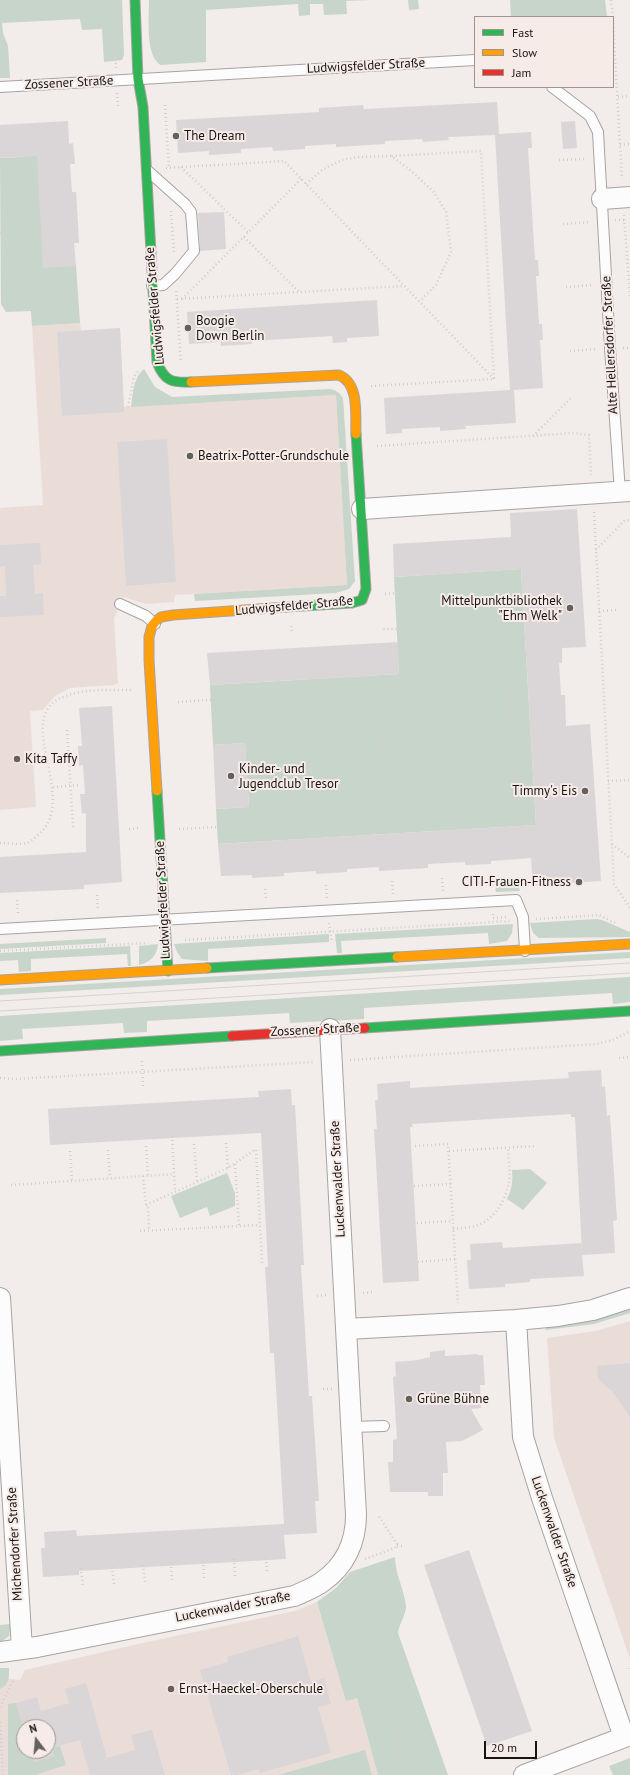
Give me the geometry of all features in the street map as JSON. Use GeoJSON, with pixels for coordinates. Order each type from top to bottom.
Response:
{"type":"FeatureCollection","features":[{"type":"Feature","properties":{"kind":"street","name":"Ludwigsfelder Straße"},"geometry":{"type":"LineString","coordinates":[[135,0],[138,79],[142,107],[157,362],[161,374],[170,382],[335,374],[342,376],[350,384],[354,393],[366,589],[362,600],[352,603],[173,615],[159,618],[151,629],[148,641],[168,971]]}},
{"type":"Feature","properties":{"kind":"street"},"geometry":{"type":"LineString","coordinates":[[602,199],[627,197]]}},
{"type":"Feature","properties":{"kind":"street","name":"Alte Hellersdorfer Straße"},"geometry":{"type":"LineString","coordinates":[[362,510],[625,492]]}},
{"type":"Feature","properties":{"kind":"street"},"geometry":{"type":"LineString","coordinates":[[0,980],[630,944]]}},
{"type":"Feature","properties":{"kind":"street","name":"Zossener Straße"},"geometry":{"type":"LineString","coordinates":[[0,1050],[630,1011]]}},
{"type":"Feature","properties":{"kind":"street","name":"Luckenwalder Straße"},"geometry":{"type":"LineString","coordinates":[[0,1652],[294,1596],[322,1583],[340,1565],[350,1549],[356,1532],[330,1029]]}},
{"type":"Feature","properties":{"kind":"street","name":"Michendorfer Straße"},"geometry":{"type":"LineString","coordinates":[[0,1298],[0,1318],[22,1649]]}},
{"type":"Feature","properties":{"kind":"street"},"geometry":{"type":"LineString","coordinates":[[346,1329],[516,1320],[558,1316],[593,1310],[630,1298]]}},
{"type":"Feature","properties":{"kind":"street","name":"Luckenwalder Straße"},"geometry":{"type":"LineString","coordinates":[[516,1320],[523,1436],[542,1498],[627,1736]]}},
{"type":"Feature","properties":{"kind":"street"},"geometry":{"type":"LineString","coordinates":[[524,1775],[627,1736]]}},
{"type":"Feature","properties":{"kind":"lane","name":"Ludwigsfelder Straße"},"geometry":{"type":"LineString","coordinates":[[138,79],[474,60]]}},
{"type":"Feature","properties":{"kind":"lane","name":"Zossener Straße"},"geometry":{"type":"LineString","coordinates":[[0,87],[138,79]]}},
{"type":"Feature","properties":{"kind":"lane","name":"Alte Hellersdorfer Straße"},"geometry":{"type":"LineString","coordinates":[[553,88],[590,116],[598,132],[606,284],[625,492]]}},
{"type":"Feature","properties":{"kind":"lane"},"geometry":{"type":"LineString","coordinates":[[146,169],[185,204],[191,212],[194,251],[164,285],[152,286]]}},
{"type":"Feature","properties":{"kind":"lane"},"geometry":{"type":"LineString","coordinates":[[120,604],[146,616],[155,624]]}},
{"type":"Feature","properties":{"kind":"lane"},"geometry":{"type":"LineString","coordinates":[[0,929],[165,921],[516,900],[523,920],[525,951]]}},
{"type":"Feature","properties":{"kind":"lane"},"geometry":{"type":"LineString","coordinates":[[351,1428],[384,1426]]}},
{"type":"Feature","properties":{"kind":"path"},"geometry":{"type":"LineString","coordinates":[[146,5],[239,0]]}},
{"type":"Feature","properties":{"kind":"path"},"geometry":{"type":"LineString","coordinates":[[611,0],[613,16]]}},
{"type":"Feature","properties":{"kind":"path"},"geometry":{"type":"LineString","coordinates":[[112,7],[116,72]]}},
{"type":"Feature","properties":{"kind":"path"},"geometry":{"type":"LineString","coordinates":[[0,14],[118,7]]}},
{"type":"Feature","properties":{"kind":"path"},"geometry":{"type":"LineString","coordinates":[[614,50],[620,145],[627,197],[630,297]]}},
{"type":"Feature","properties":{"kind":"path"},"geometry":{"type":"LineString","coordinates":[[618,97],[628,96]]}},
{"type":"Feature","properties":{"kind":"path"},"geometry":{"type":"LineString","coordinates":[[165,105],[182,382]]}},
{"type":"Feature","properties":{"kind":"path"},"geometry":{"type":"LineString","coordinates":[[620,145],[630,144]]}},
{"type":"Feature","properties":{"kind":"path"},"geometry":{"type":"LineString","coordinates":[[306,184],[322,170],[342,160],[359,157],[481,151],[494,379]]}},
{"type":"Feature","properties":{"kind":"path"},"geometry":{"type":"LineString","coordinates":[[391,156],[409,169],[433,191],[446,212],[451,252],[436,285],[420,301]]}},
{"type":"Feature","properties":{"kind":"path"},"geometry":{"type":"LineString","coordinates":[[248,232],[181,167],[284,161],[494,379]]}},
{"type":"Feature","properties":{"kind":"path"},"geometry":{"type":"LineString","coordinates":[[182,299],[301,179]]}},
{"type":"Feature","properties":{"kind":"path"},"geometry":{"type":"LineString","coordinates":[[0,232],[30,264]]}},
{"type":"Feature","properties":{"kind":"path"},"geometry":{"type":"LineString","coordinates":[[244,237],[299,292]]}},
{"type":"Feature","properties":{"kind":"path"},"geometry":{"type":"LineString","coordinates":[[566,287],[606,284]]}},
{"type":"Feature","properties":{"kind":"path"},"geometry":{"type":"LineString","coordinates":[[177,299],[405,286]]}},
{"type":"Feature","properties":{"kind":"path"},"geometry":{"type":"LineString","coordinates":[[128,407],[134,377],[140,368]]}},
{"type":"Feature","properties":{"kind":"path"},"geometry":{"type":"LineString","coordinates":[[378,386],[494,379]]}},
{"type":"Feature","properties":{"kind":"path"},"geometry":{"type":"LineString","coordinates":[[532,436],[572,397]]}},
{"type":"Feature","properties":{"kind":"path"},"geometry":{"type":"LineString","coordinates":[[370,446],[532,436],[574,434],[589,435],[592,494]]}},
{"type":"Feature","properties":{"kind":"path"},"geometry":{"type":"LineString","coordinates":[[594,517],[614,884],[630,908]]}},
{"type":"Feature","properties":{"kind":"path"},"geometry":{"type":"LineString","coordinates":[[596,550],[624,521],[630,520]]}},
{"type":"Feature","properties":{"kind":"path"},"geometry":{"type":"LineString","coordinates":[[159,827],[185,829],[516,812],[506,602],[502,591],[492,588],[379,594]]}},
{"type":"Feature","properties":{"kind":"path"},"geometry":{"type":"LineString","coordinates":[[599,611],[617,610]]}},
{"type":"Feature","properties":{"kind":"path"},"geometry":{"type":"LineString","coordinates":[[381,629],[400,629],[408,633],[412,699],[411,705]]}},
{"type":"Feature","properties":{"kind":"path"},"geometry":{"type":"LineString","coordinates":[[379,819],[378,779],[380,758],[387,740],[400,715],[411,705],[437,702],[448,694],[473,665],[509,663]]}},
{"type":"Feature","properties":{"kind":"path"},"geometry":{"type":"LineString","coordinates":[[0,843],[27,843],[46,827],[53,808],[53,787],[44,744],[43,728],[47,711],[56,701],[72,694],[111,690]]}},
{"type":"Feature","properties":{"kind":"path"},"geometry":{"type":"LineString","coordinates":[[178,702],[340,691],[358,713],[370,721],[372,732],[387,740]]}},
{"type":"Feature","properties":{"kind":"path"},"geometry":{"type":"LineString","coordinates":[[67,730],[73,827]]}},
{"type":"Feature","properties":{"kind":"path"},"geometry":{"type":"LineString","coordinates":[[608,781],[629,780]]}},
{"type":"Feature","properties":{"kind":"path"},"geometry":{"type":"LineString","coordinates":[[53,787],[81,785]]}},
{"type":"Feature","properties":{"kind":"path"},"geometry":{"type":"LineString","coordinates":[[611,843],[630,858]]}},
{"type":"Feature","properties":{"kind":"path"},"geometry":{"type":"LineString","coordinates":[[490,874],[491,893]]}},
{"type":"Feature","properties":{"kind":"path"},"geometry":{"type":"LineString","coordinates":[[0,952],[599,915],[624,927]]}},
{"type":"Feature","properties":{"kind":"path"},"geometry":{"type":"LineString","coordinates":[[493,918],[512,917]]}},
{"type":"Feature","properties":{"kind":"path"},"geometry":{"type":"LineString","coordinates":[[347,1060],[596,1044],[613,1040],[630,1031]]}},
{"type":"Feature","properties":{"kind":"path"},"geometry":{"type":"LineString","coordinates":[[619,1058],[630,1058]]}},
{"type":"Feature","properties":{"kind":"path"},"geometry":{"type":"LineString","coordinates":[[0,1078],[15,1079],[322,1061]]}},
{"type":"Feature","properties":{"kind":"path"},"geometry":{"type":"LineString","coordinates":[[172,1136],[175,1191]]}},
{"type":"Feature","properties":{"kind":"path"},"geometry":{"type":"LineString","coordinates":[[226,1143],[228,1168]]}},
{"type":"Feature","properties":{"kind":"path"},"geometry":{"type":"LineString","coordinates":[[194,1144],[197,1182]]}},
{"type":"Feature","properties":{"kind":"path"},"geometry":{"type":"LineString","coordinates":[[415,1146],[448,1144],[458,1303]]}},
{"type":"Feature","properties":{"kind":"path"},"geometry":{"type":"LineString","coordinates":[[146,1146],[148,1175]]}},
{"type":"Feature","properties":{"kind":"path"},"geometry":{"type":"LineString","coordinates":[[449,1151],[536,1146]]}},
{"type":"Feature","properties":{"kind":"path"},"geometry":{"type":"LineString","coordinates":[[453,1229],[476,1226],[488,1220],[498,1209],[506,1196],[510,1180],[508,1148]]}},
{"type":"Feature","properties":{"kind":"path"},"geometry":{"type":"LineString","coordinates":[[146,1205],[228,1168],[256,1149],[262,1263]]}},
{"type":"Feature","properties":{"kind":"path"},"geometry":{"type":"LineString","coordinates":[[108,1150],[110,1178]]}},
{"type":"Feature","properties":{"kind":"path"},"geometry":{"type":"LineString","coordinates":[[70,1151],[72,1180]]}},
{"type":"Feature","properties":{"kind":"path"},"geometry":{"type":"LineString","coordinates":[[235,1163],[239,1226]]}},
{"type":"Feature","properties":{"kind":"path"},"geometry":{"type":"LineString","coordinates":[[10,1185],[174,1174]]}},
{"type":"Feature","properties":{"kind":"path"},"geometry":{"type":"LineString","coordinates":[[143,1176],[146,1205],[148,1208],[149,1230]]}},
{"type":"Feature","properties":{"kind":"path"},"geometry":{"type":"LineString","coordinates":[[414,1186],[451,1184]]}},
{"type":"Feature","properties":{"kind":"path"},"geometry":{"type":"LineString","coordinates":[[416,1223],[453,1221]]}},
{"type":"Feature","properties":{"kind":"path"},"geometry":{"type":"LineString","coordinates":[[140,1231],[260,1225]]}},
{"type":"Feature","properties":{"kind":"path"},"geometry":{"type":"LineString","coordinates":[[418,1262],[455,1259]]}},
{"type":"Feature","properties":{"kind":"path"},"geometry":{"type":"LineString","coordinates":[[378,1516],[398,1544],[396,1546]]}},
{"type":"Feature","properties":{"kind":"path"},"geometry":{"type":"LineString","coordinates":[[362,1560],[395,1548],[396,1546],[404,1546]]}},
{"type":"Feature","properties":{"kind":"path"},"geometry":{"type":"LineString","coordinates":[[266,1558],[266,1574]]}},
{"type":"Feature","properties":{"kind":"path"},"geometry":{"type":"LineString","coordinates":[[234,1559],[235,1576]]}},
{"type":"Feature","properties":{"kind":"path"},"geometry":{"type":"LineString","coordinates":[[203,1561],[204,1578]]}},
{"type":"Feature","properties":{"kind":"path"},"geometry":{"type":"LineString","coordinates":[[171,1563],[172,1580]]}},
{"type":"Feature","properties":{"kind":"path"},"geometry":{"type":"LineString","coordinates":[[143,1565],[145,1582]]}},
{"type":"Feature","properties":{"kind":"path"},"geometry":{"type":"LineString","coordinates":[[112,1567],[114,1584]]}},
{"type":"Feature","properties":{"kind":"path"},"geometry":{"type":"LineString","coordinates":[[81,1568],[83,1588]]}},
{"type":"Feature","properties":{"kind":"path"},"geometry":{"type":"LineString","coordinates":[[322,1583],[356,1646],[377,1679],[407,1749],[427,1775]]}},
{"type":"Feature","properties":{"kind":"path"},"geometry":{"type":"LineString","coordinates":[[0,1707],[14,1679]]}},
{"type":"Feature","properties":{"kind":"path"},"geometry":{"type":"LineString","coordinates":[[0,1698],[4,1697]]}},
{"type":"Feature","properties":{"kind":"path"},"geometry":{"type":"LineString","coordinates":[[0,1722],[3,1775]]}},
{"type":"Feature","properties":{"kind":"path"},"geometry":{"type":"LineString","coordinates":[[397,1775],[399,1732]]}},
{"type":"Feature","properties":{"kind":"shaded area"},"geometry":{"type":"Polygon","coordinates":[[[0,0],[122,0],[124,55],[122,60],[104,62],[102,29],[82,30],[80,19],[2,23],[3,33],[8,46],[10,78],[0,78],[0,0]]]}},
{"type":"Feature","properties":{"kind":"shaded area"},"geometry":{"type":"Polygon","coordinates":[[[149,0],[371,0],[346,1],[347,14],[324,15],[323,4],[310,4],[310,15],[299,16],[298,4],[206,10],[206,62],[161,65],[156,61],[152,54],[150,45],[149,0]]]}},
{"type":"Feature","properties":{"kind":"shaded area"},"geometry":{"type":"Polygon","coordinates":[[[408,0],[418,0],[419,9],[409,10],[408,0]]]}},
{"type":"Feature","properties":{"kind":"shaded area"},"geometry":{"type":"Polygon","coordinates":[[[510,0],[605,0],[607,16],[511,16],[510,0]]]}},
{"type":"Feature","properties":{"kind":"shaded area"},"geometry":{"type":"Polygon","coordinates":[[[37,150],[76,266],[80,323],[32,326],[31,311],[6,312],[1,304],[0,158],[22,157],[37,150]]]}},
{"type":"Feature","properties":{"kind":"shaded area","name":"Beatrix-Potter-Grundschule"},"geometry":{"type":"Polygon","coordinates":[[[80,323],[81,331],[120,328],[124,407],[336,395],[347,585],[175,595],[174,602],[146,604],[123,597],[114,619],[118,683],[114,685],[70,688],[55,696],[43,710],[30,711],[36,807],[0,810],[0,508],[43,505],[32,326],[80,323]]]}},
{"type":"Feature","properties":{"kind":"shaded area"},"geometry":{"type":"Polygon","coordinates":[[[144,369],[155,387],[172,397],[330,389],[341,395],[343,398],[355,581],[349,589],[336,593],[195,601],[194,594],[347,585],[336,395],[131,407],[136,382],[140,373],[144,369]]]}},
{"type":"Feature","properties":{"kind":"shaded area"},"geometry":{"type":"Polygon","coordinates":[[[521,569],[536,825],[218,844],[216,809],[249,807],[245,743],[213,745],[210,685],[399,674],[394,577],[521,569]]]}},
{"type":"Feature","properties":{"kind":"shaded area"},"geometry":{"type":"Polygon","coordinates":[[[516,878],[520,891],[496,892],[494,880],[516,878]]]}},
{"type":"Feature","properties":{"kind":"shaded area"},"geometry":{"type":"Polygon","coordinates":[[[596,919],[602,920],[630,932],[630,937],[539,938],[533,933],[530,923],[596,919]]]}},
{"type":"Feature","properties":{"kind":"shaded area"},"geometry":{"type":"Polygon","coordinates":[[[513,924],[512,933],[507,941],[489,944],[488,933],[341,941],[342,953],[337,953],[335,934],[513,924]]]}},
{"type":"Feature","properties":{"kind":"shaded area"},"geometry":{"type":"Polygon","coordinates":[[[329,934],[329,942],[208,949],[208,961],[182,959],[174,944],[329,934]]]}},
{"type":"Feature","properties":{"kind":"shaded area"},"geometry":{"type":"Polygon","coordinates":[[[106,938],[106,943],[0,949],[0,944],[106,938]]]}},
{"type":"Feature","properties":{"kind":"shaded area"},"geometry":{"type":"Polygon","coordinates":[[[158,944],[156,952],[152,958],[139,965],[139,946],[158,944]]]}},
{"type":"Feature","properties":{"kind":"shaded area"},"geometry":{"type":"Polygon","coordinates":[[[130,946],[131,966],[128,966],[127,954],[31,959],[31,971],[19,972],[18,960],[0,961],[0,953],[130,946]]]}},
{"type":"Feature","properties":{"kind":"shaded area"},"geometry":{"type":"Polygon","coordinates":[[[630,952],[630,958],[0,995],[0,989],[630,952]]]}},
{"type":"Feature","properties":{"kind":"shaded area"},"geometry":{"type":"Polygon","coordinates":[[[630,977],[630,1002],[613,1004],[612,993],[364,1008],[364,1019],[290,1023],[289,1013],[147,1021],[147,1032],[124,1033],[123,1023],[22,1029],[23,1039],[0,1041],[0,1016],[630,977]]]}},
{"type":"Feature","properties":{"kind":"shaded area"},"geometry":{"type":"Polygon","coordinates":[[[530,1169],[547,1183],[523,1210],[507,1199],[512,1185],[512,1170],[530,1169]]]}},
{"type":"Feature","properties":{"kind":"shaded area"},"geometry":{"type":"Polygon","coordinates":[[[227,1173],[235,1193],[235,1206],[210,1216],[207,1207],[180,1218],[171,1196],[227,1173]]]}},
{"type":"Feature","properties":{"kind":"shaded area"},"geometry":{"type":"Polygon","coordinates":[[[630,1307],[630,1313],[594,1324],[546,1330],[545,1325],[630,1307]]]}},
{"type":"Feature","properties":{"kind":"shaded area"},"geometry":{"type":"Polygon","coordinates":[[[630,1321],[630,1659],[554,1438],[547,1338],[596,1331],[630,1321]]]}},
{"type":"Feature","properties":{"kind":"shaded area"},"geometry":{"type":"Polygon","coordinates":[[[395,1557],[396,1569],[406,1606],[398,1633],[448,1775],[378,1775],[357,1698],[346,1701],[317,1602],[336,1588],[350,1572],[395,1557]]]}},
{"type":"Feature","properties":{"kind":"shaded area","name":"Ernst-Haeckel-Oberschule"},"geometry":{"type":"Polygon","coordinates":[[[317,1602],[346,1700],[357,1698],[378,1775],[0,1775],[0,1668],[9,1668],[9,1679],[20,1680],[25,1670],[147,1642],[295,1611],[317,1602]]]}},
{"type":"Feature","properties":{"kind":"shaded area"},"geometry":{"type":"Polygon","coordinates":[[[11,1624],[9,1636],[0,1643],[0,1625],[11,1624]]]}},
{"type":"Feature","properties":{"kind":"shaded area"},"geometry":{"type":"Polygon","coordinates":[[[0,1668],[9,1668],[9,1677],[6,1685],[0,1689],[0,1668]]]}},
{"type":"Feature","properties":{"kind":"shaded area"},"geometry":{"type":"Polygon","coordinates":[[[16,1703],[21,1719],[16,1719],[16,1759],[33,1759],[34,1762],[44,1759],[56,1759],[56,1747],[60,1746],[66,1765],[35,1775],[8,1775],[8,1704],[16,1703]]]}},
{"type":"Feature","properties":{"kind":"shaded area"},"geometry":{"type":"Polygon","coordinates":[[[365,1750],[372,1775],[278,1775],[365,1750]]]}},
{"type":"Feature","properties":{"kind":"shaded area"},"geometry":{"type":"Polygon","coordinates":[[[630,1758],[630,1775],[613,1775],[609,1766],[630,1758]]]}},
{"type":"Feature","properties":{"kind":"building"},"geometry":{"type":"Polygon","coordinates":[[[497,102],[499,134],[531,132],[532,148],[528,148],[535,260],[538,260],[539,276],[536,276],[539,324],[542,324],[543,340],[540,340],[543,388],[514,390],[516,423],[465,426],[466,429],[440,431],[440,427],[402,429],[402,433],[386,434],[384,398],[510,390],[495,135],[448,137],[449,140],[423,142],[422,139],[385,141],[385,144],[336,147],[336,144],[305,146],[305,149],[273,151],[272,147],[241,149],[241,153],[209,155],[209,151],[178,153],[176,120],[319,112],[319,108],[363,105],[364,109],[497,102]]]}},
{"type":"Feature","properties":{"kind":"building"},"geometry":{"type":"Polygon","coordinates":[[[68,121],[69,144],[73,143],[75,164],[70,164],[72,192],[76,192],[78,224],[79,243],[74,243],[76,266],[43,268],[37,156],[0,158],[0,125],[68,121]]]}},
{"type":"Feature","properties":{"kind":"building"},"geometry":{"type":"Polygon","coordinates":[[[575,121],[577,148],[563,149],[561,122],[575,121]]]}},
{"type":"Feature","properties":{"kind":"building"},"geometry":{"type":"Polygon","coordinates":[[[224,212],[226,249],[200,251],[198,213],[224,212]]]}},
{"type":"Feature","properties":{"kind":"building"},"geometry":{"type":"Polygon","coordinates":[[[377,300],[379,336],[347,338],[347,342],[333,343],[332,336],[252,341],[252,344],[221,346],[220,342],[189,344],[187,312],[377,300]]]}},
{"type":"Feature","properties":{"kind":"building"},"geometry":{"type":"Polygon","coordinates":[[[120,328],[124,412],[62,416],[57,332],[120,328]]]}},
{"type":"Feature","properties":{"kind":"building"},"geometry":{"type":"Polygon","coordinates":[[[167,439],[176,582],[126,586],[117,442],[167,439]]]}},
{"type":"Feature","properties":{"kind":"building"},"geometry":{"type":"Polygon","coordinates":[[[577,509],[586,647],[562,648],[562,663],[559,663],[561,695],[565,695],[566,726],[590,724],[601,881],[533,885],[531,858],[491,861],[491,864],[465,865],[465,862],[428,864],[428,868],[379,871],[379,867],[347,869],[347,872],[316,874],[316,871],[284,873],[284,876],[252,878],[252,875],[221,876],[218,844],[536,825],[521,569],[394,577],[393,544],[511,537],[510,513],[577,509]]]}},
{"type":"Feature","properties":{"kind":"building"},"geometry":{"type":"Polygon","coordinates":[[[40,543],[41,564],[33,565],[35,594],[43,593],[44,615],[0,617],[0,596],[6,596],[5,566],[0,567],[0,545],[40,543]]]}},
{"type":"Feature","properties":{"kind":"building"},"geometry":{"type":"Polygon","coordinates":[[[398,642],[399,674],[210,685],[207,653],[398,642]]]}},
{"type":"Feature","properties":{"kind":"building"},"geometry":{"type":"Polygon","coordinates":[[[112,706],[122,882],[84,885],[84,889],[0,893],[0,857],[86,852],[86,813],[82,814],[80,794],[85,794],[83,765],[79,766],[78,746],[82,746],[79,708],[112,706]]]}},
{"type":"Feature","properties":{"kind":"building","name":"Kinder- und Jugendclub Tresor"},"geometry":{"type":"Polygon","coordinates":[[[245,743],[249,807],[216,809],[213,745],[245,743]]]}},
{"type":"Feature","properties":{"kind":"building"},"geometry":{"type":"Polygon","coordinates":[[[601,1070],[602,1087],[605,1086],[607,1116],[610,1115],[617,1220],[613,1221],[615,1253],[582,1255],[584,1276],[530,1279],[530,1282],[505,1284],[505,1287],[469,1289],[467,1260],[471,1260],[470,1244],[502,1242],[503,1248],[582,1243],[575,1117],[571,1117],[571,1114],[412,1124],[413,1127],[410,1127],[419,1281],[383,1283],[374,1129],[377,1129],[375,1100],[378,1100],[377,1084],[410,1081],[410,1088],[569,1078],[568,1072],[601,1070]]]}},
{"type":"Feature","properties":{"kind":"building"},"geometry":{"type":"Polygon","coordinates":[[[291,1089],[292,1105],[295,1105],[304,1265],[301,1265],[309,1396],[312,1396],[319,1501],[315,1501],[317,1533],[284,1535],[286,1559],[79,1571],[79,1575],[43,1577],[41,1548],[45,1548],[44,1532],[76,1530],[77,1536],[284,1524],[274,1353],[270,1353],[265,1267],[268,1267],[261,1133],[50,1145],[48,1109],[259,1097],[258,1091],[291,1089]]]}},
{"type":"Feature","properties":{"kind":"building"},"geometry":{"type":"Polygon","coordinates":[[[445,1350],[445,1356],[483,1355],[485,1385],[480,1385],[481,1408],[471,1409],[483,1430],[462,1441],[446,1442],[448,1473],[443,1473],[443,1496],[428,1496],[428,1492],[390,1492],[388,1462],[393,1462],[393,1440],[397,1439],[393,1377],[396,1376],[395,1362],[418,1360],[430,1357],[430,1352],[445,1350]]]}},
{"type":"Feature","properties":{"kind":"building"},"geometry":{"type":"Polygon","coordinates":[[[630,1363],[630,1417],[612,1391],[601,1382],[598,1377],[597,1366],[630,1363]]]}},
{"type":"Feature","properties":{"kind":"building"},"geometry":{"type":"Polygon","coordinates":[[[469,1550],[532,1731],[487,1746],[424,1565],[469,1550]]]}},
{"type":"Feature","properties":{"kind":"building"},"geometry":{"type":"Polygon","coordinates":[[[298,1636],[311,1682],[324,1678],[331,1704],[318,1707],[331,1753],[260,1773],[259,1769],[237,1775],[231,1775],[200,1670],[228,1662],[227,1657],[298,1636]]]}},
{"type":"Feature","properties":{"kind":"building"},"geometry":{"type":"Polygon","coordinates":[[[86,1683],[107,1758],[135,1750],[131,1735],[152,1730],[165,1775],[90,1775],[80,1740],[56,1747],[56,1719],[21,1719],[16,1703],[37,1697],[41,1711],[69,1703],[65,1689],[86,1683]]]}},
{"type":"Feature","properties":{"kind":"building"},"geometry":{"type":"Polygon","coordinates":[[[33,1759],[44,1759],[34,1762],[33,1759]]]}},
{"type":"Feature","properties":{"kind":"tram line"},"geometry":{"type":"LineString","coordinates":[[0,1001],[630,963]]}},
{"type":"Feature","properties":{"kind":"tram line"},"geometry":{"type":"LineString","coordinates":[[0,1011],[630,973]]}},
{"type":"Feature","properties":{"kind":"traffic: fast"},"geometry":{"type":"LineString","coordinates":[[135,0],[138,79],[143,107],[157,362],[163,373],[170,380],[191,382]]}},
{"type":"Feature","properties":{"kind":"traffic: fast"},"geometry":{"type":"LineString","coordinates":[[287,607],[352,603],[362,600],[366,589],[356,434]]}},
{"type":"Feature","properties":{"kind":"traffic: fast"},"geometry":{"type":"LineString","coordinates":[[157,791],[168,971]]}},
{"type":"Feature","properties":{"kind":"traffic: fast"},"geometry":{"type":"LineString","coordinates":[[207,968],[397,957]]}},
{"type":"Feature","properties":{"kind":"traffic: fast"},"geometry":{"type":"LineString","coordinates":[[365,1028],[630,1011]]}},
{"type":"Feature","properties":{"kind":"traffic: fast"},"geometry":{"type":"LineString","coordinates":[[0,1051],[232,1036]]}},
{"type":"Feature","properties":{"kind":"traffic: slow"},"geometry":{"type":"LineString","coordinates":[[191,382],[339,375],[346,379],[353,393],[356,409],[356,434]]}},
{"type":"Feature","properties":{"kind":"traffic: slow"},"geometry":{"type":"LineString","coordinates":[[157,791],[149,660],[149,637],[152,626],[161,617],[173,615],[287,607]]}},
{"type":"Feature","properties":{"kind":"traffic: slow"},"geometry":{"type":"LineString","coordinates":[[397,957],[630,944]]}},
{"type":"Feature","properties":{"kind":"traffic: slow"},"geometry":{"type":"LineString","coordinates":[[0,980],[207,968]]}},
{"type":"Feature","properties":{"kind":"traffic: jam"},"geometry":{"type":"LineString","coordinates":[[232,1036],[365,1028]]}},
{"type":"Feature","properties":{"kind":"place","name":"The Dream"},"geometry":{"type":"Point","coordinates":[176,136]}},
{"type":"Feature","properties":{"kind":"place","name":"Boogie Down Berlin"},"geometry":{"type":"Point","coordinates":[188,328]}},
{"type":"Feature","properties":{"kind":"place","name":"Beatrix-Potter-Grundschule"},"geometry":{"type":"Point","coordinates":[190,456]}},
{"type":"Feature","properties":{"kind":"place","name":"Mittelpunktbibliothek \"Ehm Welk\""},"geometry":{"type":"Point","coordinates":[570,608]}},
{"type":"Feature","properties":{"kind":"place","name":"Kita Taffy"},"geometry":{"type":"Point","coordinates":[17,759]}},
{"type":"Feature","properties":{"kind":"place","name":"Kinder- und Jugendclub Tresor"},"geometry":{"type":"Point","coordinates":[231,776]}},
{"type":"Feature","properties":{"kind":"place","name":"Timmy's Eis"},"geometry":{"type":"Point","coordinates":[585,791]}},
{"type":"Feature","properties":{"kind":"place","name":"CITI-Frauen-Fitness"},"geometry":{"type":"Point","coordinates":[579,882]}},
{"type":"Feature","properties":{"kind":"place","name":"Grüne Bühne"},"geometry":{"type":"Point","coordinates":[409,1399]}},
{"type":"Feature","properties":{"kind":"place","name":"Ernst-Haeckel-Oberschule"},"geometry":{"type":"Point","coordinates":[171,1689]}}]}
